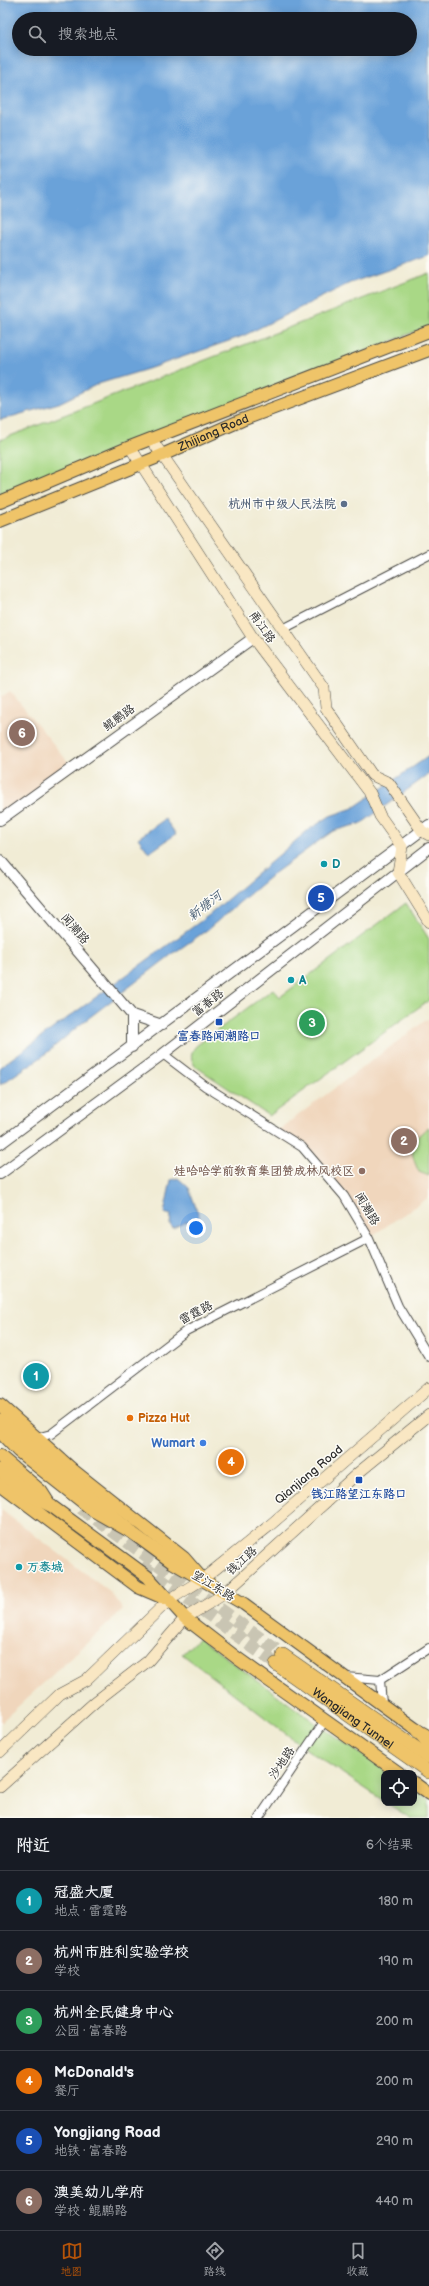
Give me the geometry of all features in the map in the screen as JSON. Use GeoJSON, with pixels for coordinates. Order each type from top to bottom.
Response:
{"type":"FeatureCollection","features":[{"type":"Feature","properties":{"kind":"highway"},"geometry":{"type":"LineString","coordinates":[[0,1420],[40,1456],[131,1532]]}},
{"type":"Feature","properties":{"kind":"highway"},"geometry":{"type":"LineString","coordinates":[[0,1470],[30,1495],[50,1505]]}},
{"type":"Feature","properties":{"kind":"highway","name":"Wangjiang Tunnel"},"geometry":{"type":"LineString","coordinates":[[429,1757],[280,1659],[429,1772]]}},
{"type":"Feature","properties":{"kind":"highway"},"geometry":{"type":"LineString","coordinates":[[417,1730],[429,1743]]}},
{"type":"Feature","properties":{"kind":"main road","name":"Zhijiang Road"},"geometry":{"type":"LineString","coordinates":[[0,502],[130,447],[429,331]]}},
{"type":"Feature","properties":{"kind":"main road","name":"Zhijiang Road"},"geometry":{"type":"LineString","coordinates":[[0,521],[162,455],[242,420],[429,350]]}},
{"type":"Feature","properties":{"kind":"main road","name":"甬江路"},"geometry":{"type":"LineString","coordinates":[[151,439],[324,688],[326,708],[372,775],[389,783],[427,830]]}},
{"type":"Feature","properties":{"kind":"main road","name":"甬江路"},"geometry":{"type":"LineString","coordinates":[[130,447],[253,638],[370,793],[380,816],[402,847]]}},
{"type":"Feature","properties":{"kind":"main road"},"geometry":{"type":"LineString","coordinates":[[402,847],[398,872],[429,922]]}},
{"type":"Feature","properties":{"kind":"main road","name":"Qianjiang Road"},"geometry":{"type":"LineString","coordinates":[[203,1579],[310,1492],[429,1388]]}},
{"type":"Feature","properties":{"kind":"main road"},"geometry":{"type":"LineString","coordinates":[[0,1405],[50,1450],[184,1558],[203,1579],[169,1600],[86,1680],[60,1694],[0,1752]]}},
{"type":"Feature","properties":{"kind":"main road","name":"钱江路"},"geometry":{"type":"LineString","coordinates":[[0,1787],[95,1702],[148,1661],[185,1618],[224,1594],[358,1473],[429,1415]]}},
{"type":"Feature","properties":{"kind":"main road","name":"望江东路"},"geometry":{"type":"LineString","coordinates":[[0,1432],[18,1451],[88,1506],[131,1532],[172,1562],[203,1579],[224,1594],[244,1604],[417,1730],[429,1736]]}},
{"type":"Feature","properties":{"kind":"main road"},"geometry":{"type":"LineString","coordinates":[[0,1456],[41,1491],[50,1505],[148,1577],[185,1618],[324,1722],[395,1770]]}},
{"type":"Feature","properties":{"kind":"main road"},"geometry":{"type":"LineString","coordinates":[[0,1484],[138,1587],[169,1600]]}},
{"type":"Feature","properties":{"kind":"main road"},"geometry":{"type":"LineString","coordinates":[[417,1785],[429,1794]]}},
{"type":"Feature","properties":{"kind":"street"},"geometry":{"type":"LineString","coordinates":[[283,629],[429,554]]}},
{"type":"Feature","properties":{"kind":"street","name":"鲲鹏路"},"geometry":{"type":"LineString","coordinates":[[0,820],[253,638]]}},
{"type":"Feature","properties":{"kind":"street","name":"富春路"},"geometry":{"type":"LineString","coordinates":[[0,1144],[427,830]]}},
{"type":"Feature","properties":{"kind":"street","name":"富春路"},"geometry":{"type":"LineString","coordinates":[[0,1174],[163,1054],[429,848]]}},
{"type":"Feature","properties":{"kind":"street","name":"闻潮路"},"geometry":{"type":"LineString","coordinates":[[0,860],[132,1015],[162,1025]]}},
{"type":"Feature","properties":{"kind":"street"},"geometry":{"type":"LineString","coordinates":[[132,1015],[132,1047]]}},
{"type":"Feature","properties":{"kind":"street","name":"闻潮路"},"geometry":{"type":"LineString","coordinates":[[163,1054],[205,1086],[302,1147],[344,1196],[369,1238],[398,1306],[429,1357]]}},
{"type":"Feature","properties":{"kind":"street","name":"雷霆路"},"geometry":{"type":"LineString","coordinates":[[36,1438],[51,1434],[186,1331],[369,1238]]}},
{"type":"Feature","properties":{"kind":"street"},"geometry":{"type":"LineString","coordinates":[[50,1450],[51,1434]]}},
{"type":"Feature","properties":{"kind":"street"},"geometry":{"type":"LineString","coordinates":[[344,1677],[380,1680],[429,1648]]}},
{"type":"Feature","properties":{"kind":"street"},"geometry":{"type":"LineString","coordinates":[[380,1680],[382,1704]]}},
{"type":"Feature","properties":{"kind":"street","name":"沙地路"},"geometry":{"type":"LineString","coordinates":[[259,1818],[324,1722]]}},
{"type":"Feature","properties":{"kind":"shaded area"},"geometry":{"type":"Polygon","coordinates":[[[10,691],[73,768],[0,820],[0,698],[10,691]]]}},
{"type":"Feature","properties":{"kind":"shaded area"},"geometry":{"type":"Polygon","coordinates":[[[429,1018],[429,1197],[369,1238],[344,1196],[302,1147],[277,1131],[429,1018]]]}},
{"type":"Feature","properties":{"kind":"shaded area"},"geometry":{"type":"Polygon","coordinates":[[[0,1509],[111,1593],[123,1610],[0,1723],[0,1509]]]}},
{"type":"Feature","properties":{"kind":"green space"},"geometry":{"type":"Polygon","coordinates":[[[429,273],[429,326],[0,497],[0,440],[429,273]]]}},
{"type":"Feature","properties":{"kind":"green space"},"geometry":{"type":"Polygon","coordinates":[[[406,903],[429,939],[429,1000],[269,1116],[195,1066],[191,1056],[196,1046],[273,989],[280,997],[406,903]]]}},
{"type":"Feature","properties":{"kind":"green space"},"geometry":{"type":"Polygon","coordinates":[[[429,1127],[429,1176],[419,1172],[412,1152],[414,1142],[422,1132],[429,1127]]]}},
{"type":"Feature","properties":{"kind":"green space"},"geometry":{"type":"Polygon","coordinates":[[[199,1638],[321,1727],[385,1770],[381,1770],[381,1799],[306,1749],[182,1654],[199,1638]]]}},
{"type":"Feature","properties":{"kind":"green space"},"geometry":{"type":"Polygon","coordinates":[[[417,1792],[429,1800],[429,1818],[410,1818],[392,1806],[417,1806],[417,1792]]]}},
{"type":"Feature","properties":{"kind":"water"},"geometry":{"type":"Polygon","coordinates":[[[0,0],[429,0],[429,256],[350,283],[243,336],[148,369],[98,384],[59,403],[0,420],[0,0]]]}},
{"type":"Feature","properties":{"kind":"water"},"geometry":{"type":"Polygon","coordinates":[[[429,756],[429,774],[362,823],[333,831],[316,843],[272,875],[207,930],[171,955],[81,1024],[43,1056],[0,1085],[0,1067],[209,915],[307,831],[330,816],[353,808],[429,756]]]}},
{"type":"Feature","properties":{"kind":"water"},"geometry":{"type":"Polygon","coordinates":[[[165,819],[176,834],[149,853],[138,838],[165,819]]]}},
{"type":"Feature","properties":{"kind":"water"},"geometry":{"type":"Polygon","coordinates":[[[178,1178],[189,1188],[200,1219],[192,1229],[188,1221],[173,1228],[170,1225],[171,1215],[164,1213],[171,1180],[178,1178]]]}},
{"type":"Feature","properties":{"kind":"tunnel"},"geometry":{"type":"LineString","coordinates":[[81,1508],[283,1655]]}},
{"type":"Feature","properties":{"kind":"tunnel"},"geometry":{"type":"LineString","coordinates":[[141,1565],[276,1664]]}},
{"type":"Feature","properties":{"kind":"place","name":"杭州市中级人民法院"},"geometry":{"type":"Point","coordinates":[344,504]}},
{"type":"Feature","properties":{"kind":"place","name":"澳美幼儿学府"},"geometry":{"type":"Point","coordinates":[22,733]}},
{"type":"Feature","properties":{"kind":"place","name":"D"},"geometry":{"type":"Point","coordinates":[324,864]}},
{"type":"Feature","properties":{"kind":"place","name":"Yongjiang Road"},"geometry":{"type":"Point","coordinates":[321,898]}},
{"type":"Feature","properties":{"kind":"place","name":"A"},"geometry":{"type":"Point","coordinates":[291,980]}},
{"type":"Feature","properties":{"kind":"place","name":"富春路闻潮路口"},"geometry":{"type":"Point","coordinates":[219,1022]}},
{"type":"Feature","properties":{"kind":"place","name":"杭州全民健身中心"},"geometry":{"type":"Point","coordinates":[312,1023]}},
{"type":"Feature","properties":{"kind":"place","name":"杭州市胜利实验学校"},"geometry":{"type":"Point","coordinates":[404,1141]}},
{"type":"Feature","properties":{"kind":"place","name":"娃哈哈学前教育集团赞成林风校区"},"geometry":{"type":"Point","coordinates":[362,1171]}},
{"type":"Feature","properties":{"kind":"place","name":"冠盛大厦"},"geometry":{"type":"Point","coordinates":[36,1376]}},
{"type":"Feature","properties":{"kind":"place","name":"Pizza Hut"},"geometry":{"type":"Point","coordinates":[130,1418]}},
{"type":"Feature","properties":{"kind":"place","name":"Wumart"},"geometry":{"type":"Point","coordinates":[203,1443]}},
{"type":"Feature","properties":{"kind":"place","name":"McDonald's"},"geometry":{"type":"Point","coordinates":[231,1462]}},
{"type":"Feature","properties":{"kind":"place","name":"钱江路望江东路口"},"geometry":{"type":"Point","coordinates":[359,1480]}},
{"type":"Feature","properties":{"kind":"place","name":"万泰城"},"geometry":{"type":"Point","coordinates":[19,1567]}},
{"type":"Feature","properties":{"kind":"water label","name":"新塘河"},"geometry":{"type":"Point","coordinates":[205,906]}}]}
